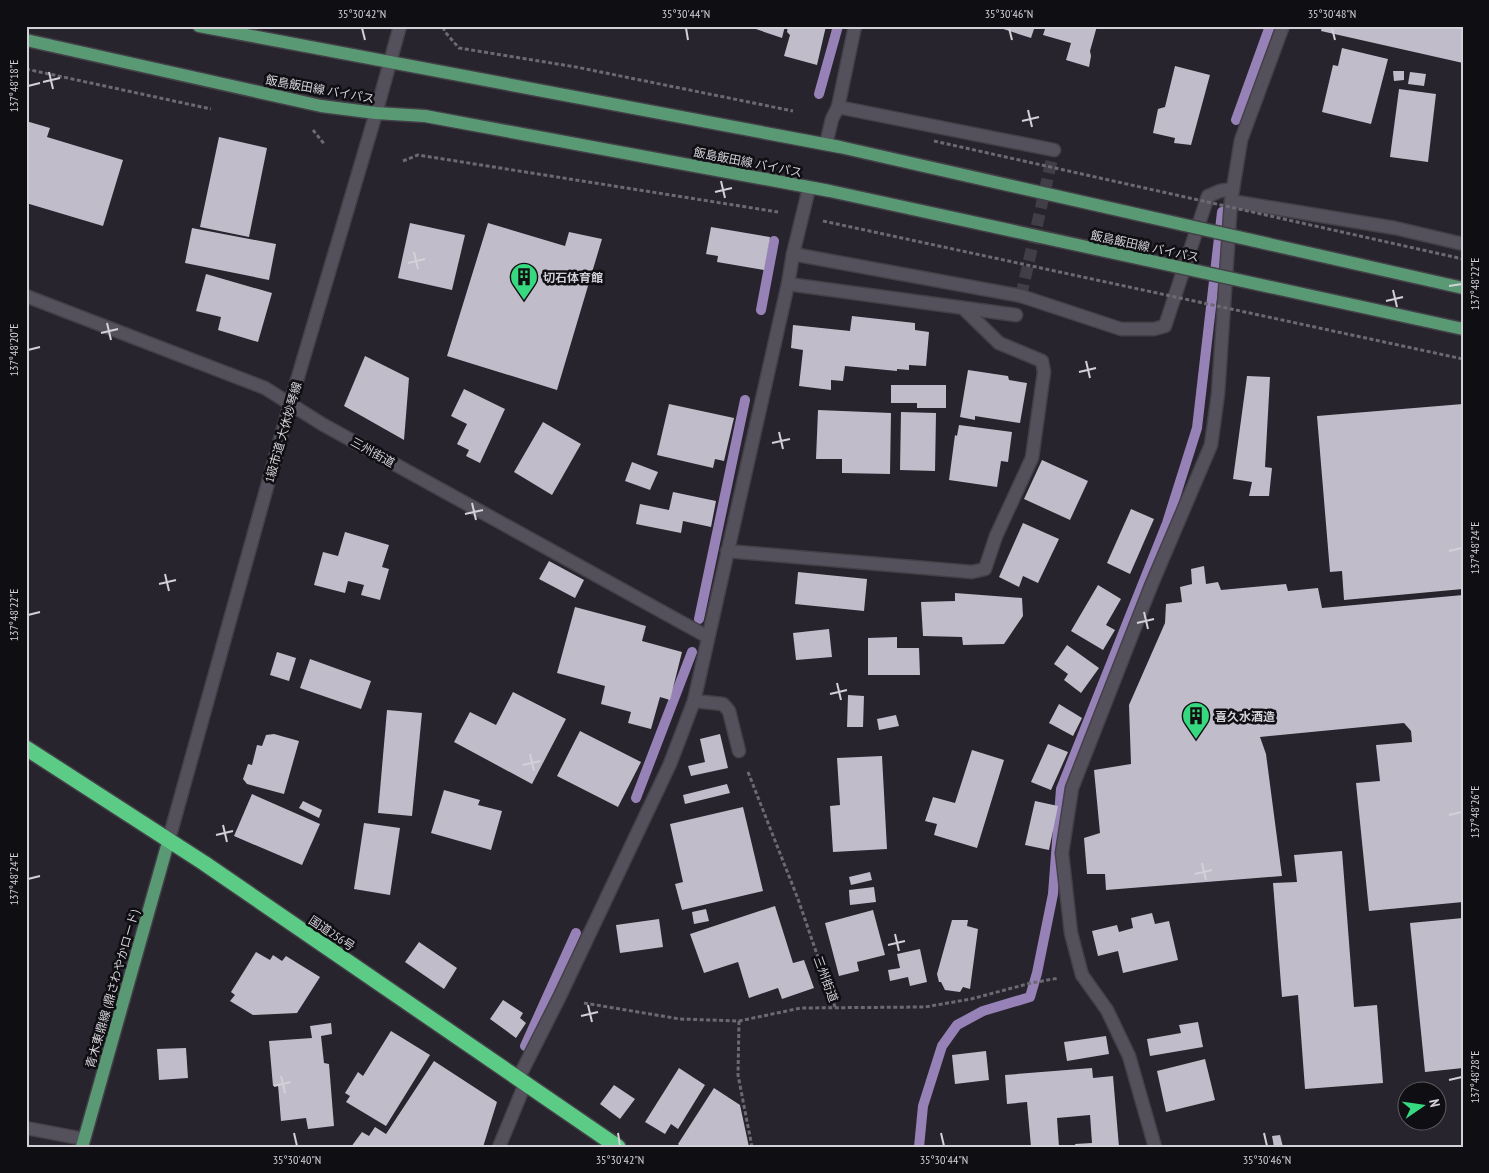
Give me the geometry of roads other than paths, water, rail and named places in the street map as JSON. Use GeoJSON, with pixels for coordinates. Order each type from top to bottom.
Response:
{"type":"FeatureCollection","features":[{"type":"Feature","properties":{"kind":"highway","name":"国道256号"},"geometry":{"type":"LineString","coordinates":[[26,748],[169,839],[618,1147]]}},
{"type":"Feature","properties":{"kind":"main road"},"geometry":{"type":"LineString","coordinates":[[200,26],[826,144],[1463,288]]}},
{"type":"Feature","properties":{"kind":"main road","name":"飯島飯田線 バイパス"},"geometry":{"type":"LineString","coordinates":[[26,40],[321,106],[376,113],[425,116],[830,191],[1463,329]]}},
{"type":"Feature","properties":{"kind":"main road","name":"青木東鼎線 (鼎さわやかロード)"},"geometry":{"type":"LineString","coordinates":[[83,1143],[169,839]]}},
{"type":"Feature","properties":{"kind":"street","name":"1級市道 大休妙琴線"},"geometry":{"type":"LineString","coordinates":[[169,839],[290,404],[400,26]]}},
{"type":"Feature","properties":{"kind":"street"},"geometry":{"type":"LineString","coordinates":[[826,144],[832,119],[838,107],[855,26]]}},
{"type":"Feature","properties":{"kind":"street"},"geometry":{"type":"LineString","coordinates":[[1155,1147],[1129,1056],[1107,1010],[1082,974],[1071,933],[1062,852],[1072,788],[1151,586],[1211,445],[1218,394],[1232,195],[1241,140],[1283,26]]}},
{"type":"Feature","properties":{"kind":"street"},"geometry":{"type":"LineString","coordinates":[[838,107],[1054,150]]}},
{"type":"Feature","properties":{"kind":"street"},"geometry":{"type":"LineString","coordinates":[[499,1147],[522,1081],[559,998],[670,764],[694,700],[809,188]]}},
{"type":"Feature","properties":{"kind":"street"},"geometry":{"type":"LineString","coordinates":[[793,254],[1021,296],[1121,329],[1154,329],[1165,326],[1208,196],[1220,191],[1463,244]]}},
{"type":"Feature","properties":{"kind":"street"},"geometry":{"type":"LineString","coordinates":[[788,284],[1016,315]]}},
{"type":"Feature","properties":{"kind":"street","name":"三州街道"},"geometry":{"type":"LineString","coordinates":[[26,296],[265,388],[322,424],[708,638]]}},
{"type":"Feature","properties":{"kind":"street"},"geometry":{"type":"LineString","coordinates":[[727,551],[972,572],[985,569],[996,536],[1032,458],[1044,372],[1042,361],[999,343],[963,308]]}},
{"type":"Feature","properties":{"kind":"street"},"geometry":{"type":"LineString","coordinates":[[694,700],[723,704],[729,711],[740,750]]}},
{"type":"Feature","properties":{"kind":"street"},"geometry":{"type":"LineString","coordinates":[[26,1128],[83,1143]]}},
{"type":"Feature","properties":{"kind":"waterway"},"geometry":{"type":"LineString","coordinates":[[819,94],[838,26]]}},
{"type":"Feature","properties":{"kind":"waterway"},"geometry":{"type":"LineString","coordinates":[[1236,120],[1270,26]]}},
{"type":"Feature","properties":{"kind":"waterway"},"geometry":{"type":"LineString","coordinates":[[919,1147],[923,1106],[942,1046],[957,1025],[983,1011],[1030,997],[1037,973],[1053,894],[1061,789],[1167,523],[1197,428],[1222,212]]}},
{"type":"Feature","properties":{"kind":"waterway"},"geometry":{"type":"LineString","coordinates":[[761,310],[774,241]]}},
{"type":"Feature","properties":{"kind":"waterway"},"geometry":{"type":"LineString","coordinates":[[699,619],[745,400]]}},
{"type":"Feature","properties":{"kind":"waterway"},"geometry":{"type":"LineString","coordinates":[[636,798],[692,652]]}},
{"type":"Feature","properties":{"kind":"waterway"},"geometry":{"type":"LineString","coordinates":[[525,1046],[576,933]]}},
{"type":"Feature","properties":{"kind":"tunnel"},"geometry":{"type":"LineString","coordinates":[[1021,296],[1054,150]]}},
{"type":"Feature","properties":{"kind":"place","name":"切石体育館"},"geometry":{"type":"Point","coordinates":[524,301]}},
{"type":"Feature","properties":{"kind":"place","name":"喜久水酒造"},"geometry":{"type":"Point","coordinates":[1196,740]}}]}
